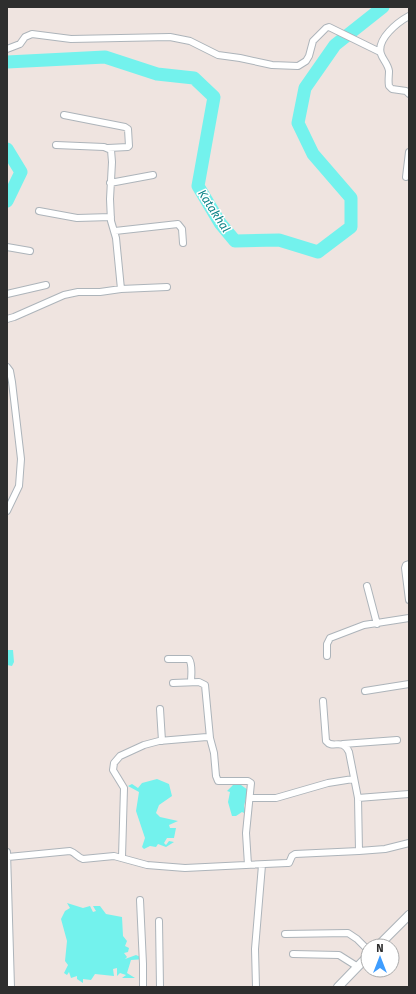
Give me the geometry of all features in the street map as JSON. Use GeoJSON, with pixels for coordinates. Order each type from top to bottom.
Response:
{"type":"FeatureCollection","features":[{"type":"Feature","properties":{"kind":"street"},"geometry":{"type":"LineString","coordinates":[[409,16],[396,24],[388,32],[380,47],[380,52],[387,66],[389,86],[392,89],[406,90],[409,94]]}},
{"type":"Feature","properties":{"kind":"street"},"geometry":{"type":"LineString","coordinates":[[7,49],[20,44],[25,37],[32,34],[71,39],[170,37],[190,41],[218,55],[272,65],[298,66],[306,61],[309,56],[313,41],[326,28],[331,28],[380,52]]}},
{"type":"Feature","properties":{"kind":"street"},"geometry":{"type":"LineString","coordinates":[[56,145],[104,146],[108,148],[128,147],[130,144],[128,129],[125,127],[64,115]]}},
{"type":"Feature","properties":{"kind":"street"},"geometry":{"type":"LineString","coordinates":[[108,148],[111,150],[112,154],[110,183],[111,217],[115,231],[122,289]]}},
{"type":"Feature","properties":{"kind":"street"},"geometry":{"type":"LineString","coordinates":[[406,177],[409,152]]}},
{"type":"Feature","properties":{"kind":"street"},"geometry":{"type":"LineString","coordinates":[[110,183],[153,175]]}},
{"type":"Feature","properties":{"kind":"street"},"geometry":{"type":"LineString","coordinates":[[39,211],[77,218],[111,217]]}},
{"type":"Feature","properties":{"kind":"street"},"geometry":{"type":"LineString","coordinates":[[115,231],[178,224],[182,229],[183,243]]}},
{"type":"Feature","properties":{"kind":"street"},"geometry":{"type":"LineString","coordinates":[[7,247],[30,251]]}},
{"type":"Feature","properties":{"kind":"street"},"geometry":{"type":"LineString","coordinates":[[7,294],[46,285]]}},
{"type":"Feature","properties":{"kind":"street"},"geometry":{"type":"LineString","coordinates":[[7,319],[64,295],[78,292],[100,292],[122,289],[167,287]]}},
{"type":"Feature","properties":{"kind":"street"},"geometry":{"type":"LineString","coordinates":[[7,367],[10,372],[12,382],[21,459],[19,486],[7,511]]}},
{"type":"Feature","properties":{"kind":"street"},"geometry":{"type":"LineString","coordinates":[[409,564],[406,565],[405,568],[409,600]]}},
{"type":"Feature","properties":{"kind":"street"},"geometry":{"type":"LineString","coordinates":[[367,586],[377,624]]}},
{"type":"Feature","properties":{"kind":"street"},"geometry":{"type":"LineString","coordinates":[[327,656],[327,644],[330,638],[360,627],[409,618]]}},
{"type":"Feature","properties":{"kind":"street"},"geometry":{"type":"LineString","coordinates":[[168,659],[189,659],[192,667],[191,682]]}},
{"type":"Feature","properties":{"kind":"street"},"geometry":{"type":"LineString","coordinates":[[173,683],[199,682],[205,685],[210,738],[218,781],[248,781],[251,783],[246,833],[248,865]]}},
{"type":"Feature","properties":{"kind":"street"},"geometry":{"type":"LineString","coordinates":[[365,691],[409,684]]}},
{"type":"Feature","properties":{"kind":"street"},"geometry":{"type":"LineString","coordinates":[[323,701],[326,741],[328,744],[397,740]]}},
{"type":"Feature","properties":{"kind":"street"},"geometry":{"type":"LineString","coordinates":[[160,709],[162,741]]}},
{"type":"Feature","properties":{"kind":"street"},"geometry":{"type":"LineString","coordinates":[[122,857],[124,788],[113,770],[114,763],[120,756],[138,748],[162,741],[210,738]]}},
{"type":"Feature","properties":{"kind":"street"},"geometry":{"type":"LineString","coordinates":[[343,744],[349,752],[353,779],[358,798],[359,851]]}},
{"type":"Feature","properties":{"kind":"street"},"geometry":{"type":"LineString","coordinates":[[250,798],[276,798],[328,783],[353,779]]}},
{"type":"Feature","properties":{"kind":"street"},"geometry":{"type":"LineString","coordinates":[[358,798],[409,794]]}},
{"type":"Feature","properties":{"kind":"street"},"geometry":{"type":"LineString","coordinates":[[11,987],[8,963],[7,855],[70,851],[75,853],[80,859],[109,856],[122,857],[148,865],[185,868],[290,863],[292,856],[295,854],[359,851],[390,848],[409,843]]}},
{"type":"Feature","properties":{"kind":"street"},"geometry":{"type":"LineString","coordinates":[[256,987],[255,949],[262,865]]}},
{"type":"Feature","properties":{"kind":"street"},"geometry":{"type":"LineString","coordinates":[[140,900],[143,987]]}},
{"type":"Feature","properties":{"kind":"street"},"geometry":{"type":"LineString","coordinates":[[386,938],[409,915]]}},
{"type":"Feature","properties":{"kind":"street"},"geometry":{"type":"LineString","coordinates":[[159,921],[160,987]]}},
{"type":"Feature","properties":{"kind":"street"},"geometry":{"type":"LineString","coordinates":[[285,934],[348,933],[360,942]]}},
{"type":"Feature","properties":{"kind":"street"},"geometry":{"type":"LineString","coordinates":[[293,954],[334,954],[344,957],[354,964]]}},
{"type":"Feature","properties":{"kind":"street"},"geometry":{"type":"LineString","coordinates":[[338,987],[354,964],[360,961]]}},
{"type":"Feature","properties":{"kind":"water"},"geometry":{"type":"Polygon","coordinates":[[[7,650],[13,650],[14,662],[12,666],[7,665],[7,650]]]}},
{"type":"Feature","properties":{"kind":"water"},"geometry":{"type":"Polygon","coordinates":[[[157,779],[169,784],[172,796],[159,805],[156,813],[160,817],[178,821],[169,825],[170,828],[176,828],[174,838],[167,838],[164,843],[166,845],[169,841],[174,842],[166,847],[158,844],[156,847],[150,846],[144,849],[142,847],[145,838],[136,811],[139,792],[128,786],[132,784],[138,788],[142,783],[157,779]]]}},
{"type":"Feature","properties":{"kind":"water"},"geometry":{"type":"Polygon","coordinates":[[[233,785],[241,785],[248,790],[244,806],[246,814],[242,812],[236,816],[232,816],[228,802],[230,792],[227,791],[233,785]]]}},
{"type":"Feature","properties":{"kind":"water"},"geometry":{"type":"Polygon","coordinates":[[[67,903],[83,908],[90,906],[93,912],[96,911],[93,906],[100,906],[106,914],[122,917],[123,936],[127,941],[125,946],[129,948],[128,952],[124,953],[127,957],[125,959],[136,955],[145,959],[131,960],[127,973],[135,978],[122,978],[126,975],[120,973],[117,976],[117,968],[113,969],[114,976],[95,974],[91,980],[83,979],[83,983],[77,979],[77,976],[71,978],[69,972],[67,975],[64,973],[68,965],[65,961],[67,941],[61,919],[65,911],[70,908],[67,903]]]}},
{"type":"Feature","properties":{"kind":"waterway","name":"Katakhal"},"geometry":{"type":"LineString","coordinates":[[7,62],[105,57],[157,74],[194,78],[214,97],[198,186],[220,223],[235,241],[279,240],[318,252],[351,227],[351,198],[313,154],[298,123],[305,88],[335,45],[383,7]]}},
{"type":"Feature","properties":{"kind":"waterway","name":"Katakhal"},"geometry":{"type":"LineString","coordinates":[[7,149],[21,172],[7,201]]}}]}
